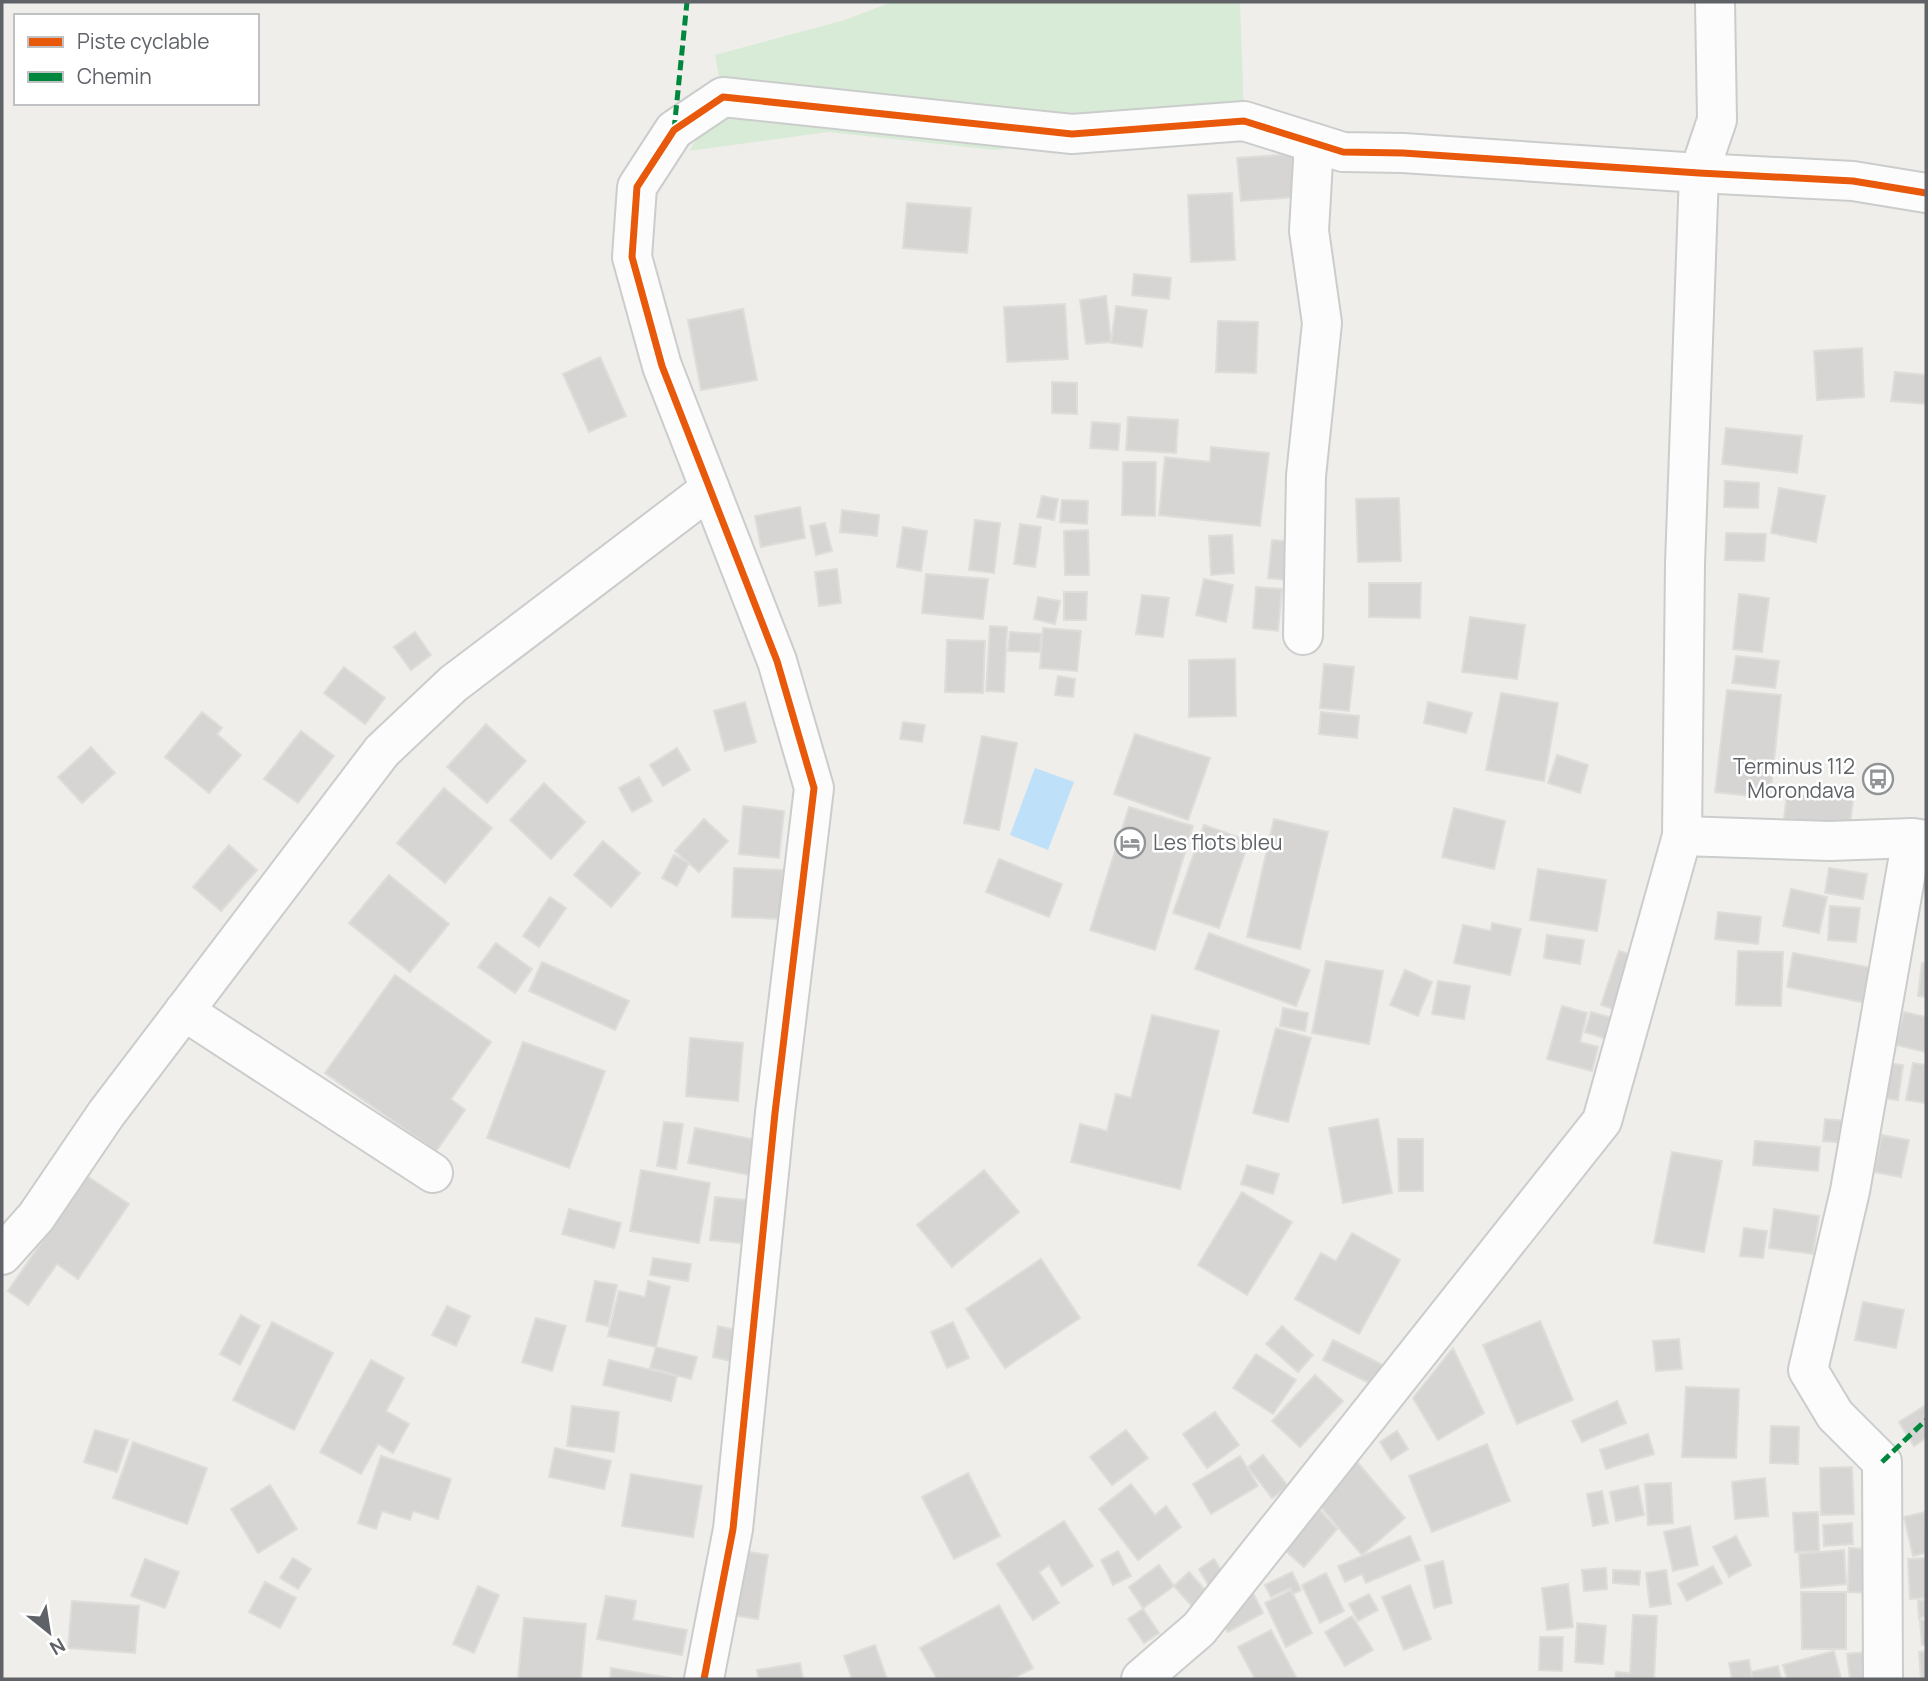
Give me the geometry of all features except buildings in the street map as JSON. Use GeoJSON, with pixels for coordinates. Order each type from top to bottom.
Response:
{"type":"FeatureCollection","features":[{"type":"Feature","properties":{"kind":"street"},"geometry":{"type":"LineString","coordinates":[[1141,1679],[1199,1629],[1602,1121],[1682,836],[1685,564],[1699,173],[1717,120],[1715,2]]}},
{"type":"Feature","properties":{"kind":"street"},"geometry":{"type":"LineString","coordinates":[[704,1679],[733,1530],[773,1127],[814,788],[777,661],[662,366],[632,257],[637,187],[674,130],[723,97],[1072,134],[1244,121],[1343,152],[1403,152],[1853,181],[1926,193]]}},
{"type":"Feature","properties":{"kind":"street"},"geometry":{"type":"LineString","coordinates":[[1303,635],[1306,476],[1322,323],[1309,231],[1314,143]]}},
{"type":"Feature","properties":{"kind":"street"},"geometry":{"type":"LineString","coordinates":[[2,1255],[36,1217],[106,1114],[382,751],[453,684],[710,489]]}},
{"type":"Feature","properties":{"kind":"street"},"geometry":{"type":"LineString","coordinates":[[1682,836],[1830,841],[1919,839],[1850,1191],[1808,1370],[1835,1415],[1882,1462],[1883,1679]]}},
{"type":"Feature","properties":{"kind":"street"},"geometry":{"type":"LineString","coordinates":[[184,1010],[433,1173]]}},
{"type":"Feature","properties":{"kind":"green space"},"geometry":{"type":"Polygon","coordinates":[[[892,2],[1240,2],[1244,121],[995,150],[828,132],[689,151],[723,97],[715,55],[845,20],[892,2]]]}},
{"type":"Feature","properties":{"kind":"water"},"geometry":{"type":"Polygon","coordinates":[[[1035,768],[1074,782],[1048,850],[1010,835],[1035,768]]]}},
{"type":"Feature","properties":{"kind":"marked path"},"geometry":{"type":"LineString","coordinates":[[674,130],[687,2]]}},
{"type":"Feature","properties":{"kind":"marked path"},"geometry":{"type":"LineString","coordinates":[[1882,1462],[1926,1420]]}},
{"type":"Feature","properties":{"kind":"cycle path"},"geometry":{"type":"LineString","coordinates":[[704,1679],[733,1529],[775,1113],[814,788],[777,661],[662,366],[632,257],[637,187],[674,130],[723,97],[1072,134],[1244,121],[1343,152],[1403,153],[1853,181],[1926,193]]}},
{"type":"Feature","properties":{"kind":"place","name":"Terminus 112 Morondava"},"geometry":{"type":"Point","coordinates":[1878,779]}},
{"type":"Feature","properties":{"kind":"place","name":"Les flots bleu"},"geometry":{"type":"Point","coordinates":[1130,843]}}]}
